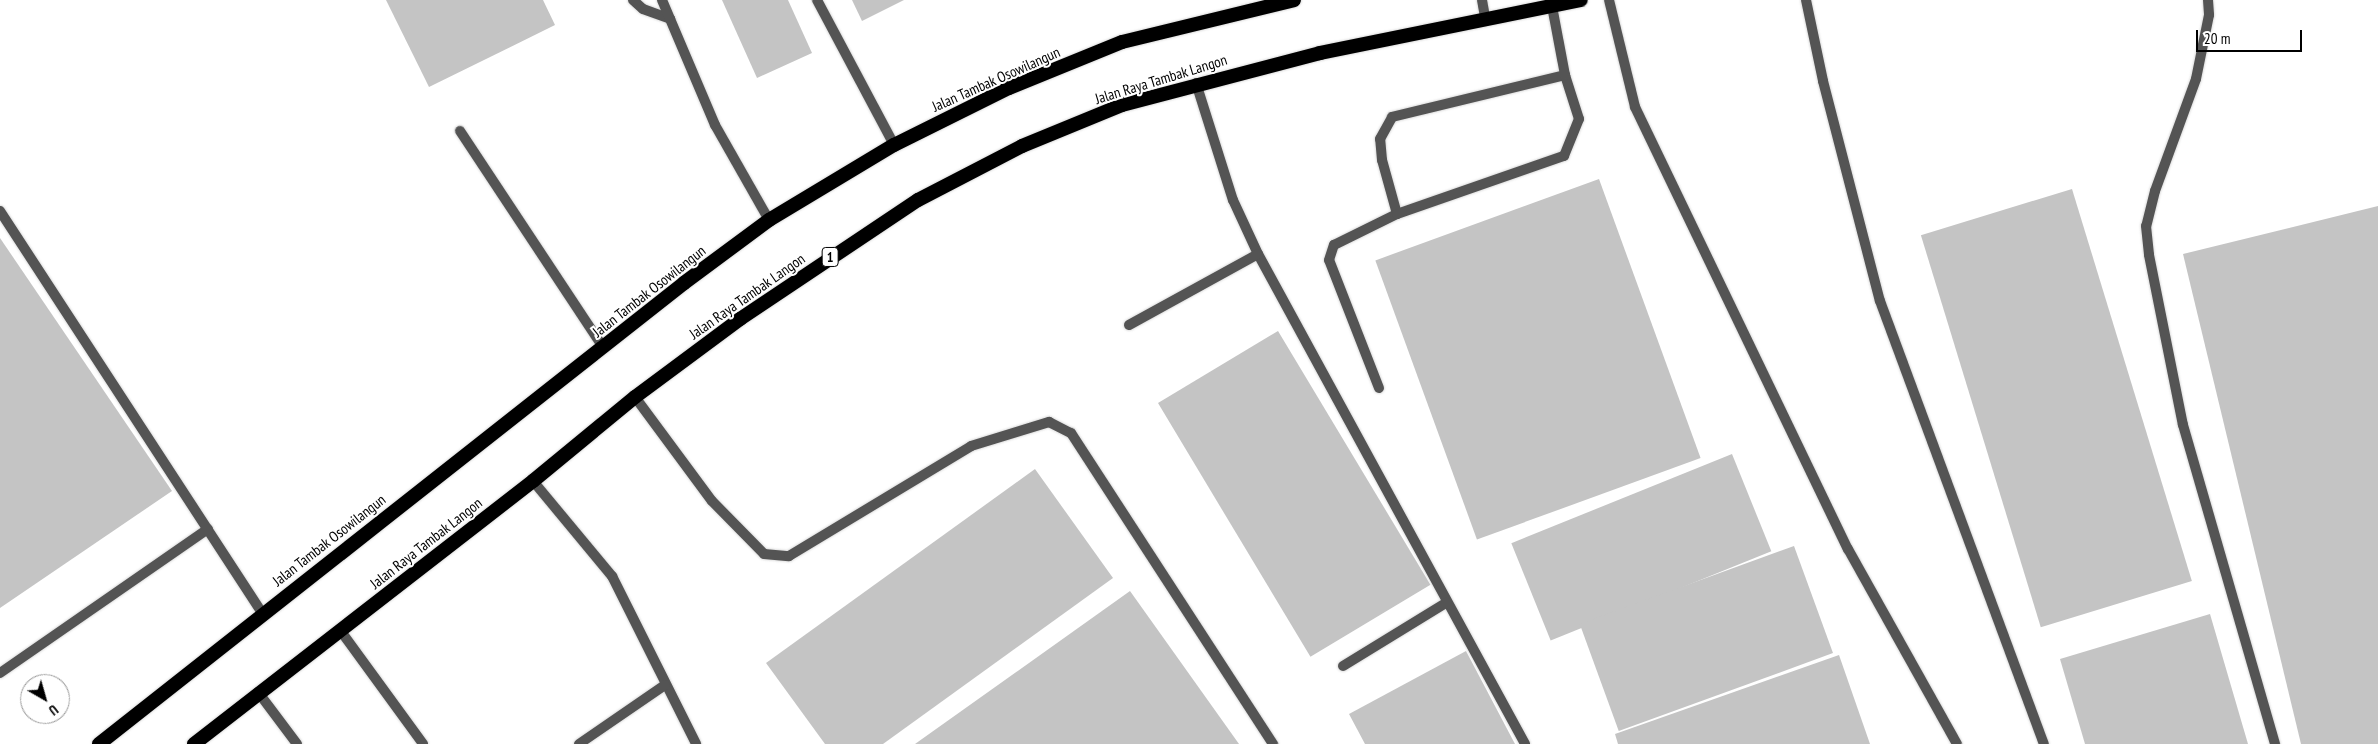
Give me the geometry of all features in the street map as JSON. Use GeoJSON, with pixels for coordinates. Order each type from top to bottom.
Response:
{"type":"FeatureCollection","features":[{"type":"Feature","properties":{"kind":"highway","name":"Jalan Tambak Osowilangun"},"geometry":{"type":"LineString","coordinates":[[99,744],[262,613],[769,220],[894,145],[1009,88],[1122,42],[1294,0]]}},
{"type":"Feature","properties":{"kind":"highway","name":"Jalan Raya Tambak Langon"},"geometry":{"type":"LineString","coordinates":[[194,744],[258,692],[533,481],[635,397],[740,319],[918,200],[1022,146],[1122,105],[1196,83],[1485,17],[1551,3],[1581,0]]}},
{"type":"Feature","properties":{"kind":"lane"},"geometry":{"type":"LineString","coordinates":[[633,0],[643,9],[670,19]]}},
{"type":"Feature","properties":{"kind":"lane"},"geometry":{"type":"LineString","coordinates":[[662,0],[715,125],[769,220]]}},
{"type":"Feature","properties":{"kind":"lane"},"geometry":{"type":"LineString","coordinates":[[817,0],[894,145]]}},
{"type":"Feature","properties":{"kind":"lane"},"geometry":{"type":"LineString","coordinates":[[1482,0],[1485,17]]}},
{"type":"Feature","properties":{"kind":"lane"},"geometry":{"type":"LineString","coordinates":[[1609,0],[1635,107],[1848,549],[1957,744]]}},
{"type":"Feature","properties":{"kind":"lane"},"geometry":{"type":"LineString","coordinates":[[1806,0],[1823,81],[1880,300],[2044,744]]}},
{"type":"Feature","properties":{"kind":"lane"},"geometry":{"type":"LineString","coordinates":[[2208,0],[2209,15],[2196,80],[2155,191],[2147,236],[2183,425],[2275,744]]}},
{"type":"Feature","properties":{"kind":"lane"},"geometry":{"type":"LineString","coordinates":[[1379,388],[1329,260],[1334,245],[1397,214],[1564,156],[1578,119],[1565,75],[1551,3]]}},
{"type":"Feature","properties":{"kind":"lane"},"geometry":{"type":"LineString","coordinates":[[1397,214],[1382,160],[1380,139],[1392,117],[1565,75]]}},
{"type":"Feature","properties":{"kind":"lane"},"geometry":{"type":"LineString","coordinates":[[1196,83],[1233,200],[1258,254],[1446,603],[1525,744]]}},
{"type":"Feature","properties":{"kind":"lane"},"geometry":{"type":"LineString","coordinates":[[460,131],[603,347]]}},
{"type":"Feature","properties":{"kind":"lane"},"geometry":{"type":"LineString","coordinates":[[0,211],[262,613]]}},
{"type":"Feature","properties":{"kind":"lane"},"geometry":{"type":"LineString","coordinates":[[1129,325],[1258,254]]}},
{"type":"Feature","properties":{"kind":"lane"},"geometry":{"type":"LineString","coordinates":[[635,397],[712,501],[764,554],[789,556],[971,446],[1049,422],[1071,433],[1273,744]]}},
{"type":"Feature","properties":{"kind":"lane"},"geometry":{"type":"LineString","coordinates":[[533,481],[612,576],[696,744]]}},
{"type":"Feature","properties":{"kind":"lane"},"geometry":{"type":"LineString","coordinates":[[0,673],[208,529]]}},
{"type":"Feature","properties":{"kind":"lane"},"geometry":{"type":"LineString","coordinates":[[1343,666],[1446,603]]}},
{"type":"Feature","properties":{"kind":"lane"},"geometry":{"type":"LineString","coordinates":[[340,630],[423,744]]}},
{"type":"Feature","properties":{"kind":"lane"},"geometry":{"type":"LineString","coordinates":[[579,744],[665,685]]}},
{"type":"Feature","properties":{"kind":"lane"},"geometry":{"type":"LineString","coordinates":[[258,692],[297,744]]}},
{"type":"Feature","properties":{"kind":"building"},"geometry":{"type":"Polygon","coordinates":[[[386,0],[543,0],[555,25],[429,87],[386,0]]]}},
{"type":"Feature","properties":{"kind":"building"},"geometry":{"type":"Polygon","coordinates":[[[722,0],[788,0],[812,53],[757,78],[722,0]]]}},
{"type":"Feature","properties":{"kind":"building"},"geometry":{"type":"Polygon","coordinates":[[[852,0],[904,0],[862,21],[852,0]]]}},
{"type":"Feature","properties":{"kind":"building"},"geometry":{"type":"Polygon","coordinates":[[[1599,179],[1701,458],[1477,539],[1375,260],[1599,179]]]}},
{"type":"Feature","properties":{"kind":"building"},"geometry":{"type":"Polygon","coordinates":[[[2072,189],[2192,581],[2041,627],[1921,235],[2072,189]]]}},
{"type":"Feature","properties":{"kind":"building"},"geometry":{"type":"Polygon","coordinates":[[[2378,206],[2378,744],[2301,744],[2183,254],[2378,206]]]}},
{"type":"Feature","properties":{"kind":"building"},"geometry":{"type":"Polygon","coordinates":[[[0,238],[172,491],[0,608],[0,238]]]}},
{"type":"Feature","properties":{"kind":"building"},"geometry":{"type":"Polygon","coordinates":[[[1278,331],[1430,585],[1310,657],[1158,403],[1278,331]]]}},
{"type":"Feature","properties":{"kind":"building"},"geometry":{"type":"Polygon","coordinates":[[[1732,454],[1771,551],[1551,641],[1511,543],[1732,454]]]}},
{"type":"Feature","properties":{"kind":"building"},"geometry":{"type":"Polygon","coordinates":[[[1035,469],[1113,578],[883,744],[825,744],[766,663],[1035,469]]]}},
{"type":"Feature","properties":{"kind":"building"},"geometry":{"type":"Polygon","coordinates":[[[1794,546],[1833,653],[1619,731],[1580,624],[1794,546]]]}},
{"type":"Feature","properties":{"kind":"building"},"geometry":{"type":"Polygon","coordinates":[[[1130,591],[1239,744],[915,744],[1130,591]]]}},
{"type":"Feature","properties":{"kind":"building"},"geometry":{"type":"Polygon","coordinates":[[[2210,614],[2248,744],[2085,744],[2060,659],[2210,614]]]}},
{"type":"Feature","properties":{"kind":"building"},"geometry":{"type":"Polygon","coordinates":[[[1466,651],[1515,744],[1365,744],[1349,714],[1466,651]]]}},
{"type":"Feature","properties":{"kind":"building"},"geometry":{"type":"Polygon","coordinates":[[[1839,655],[1870,744],[1618,744],[1615,734],[1839,655]]]}}]}
